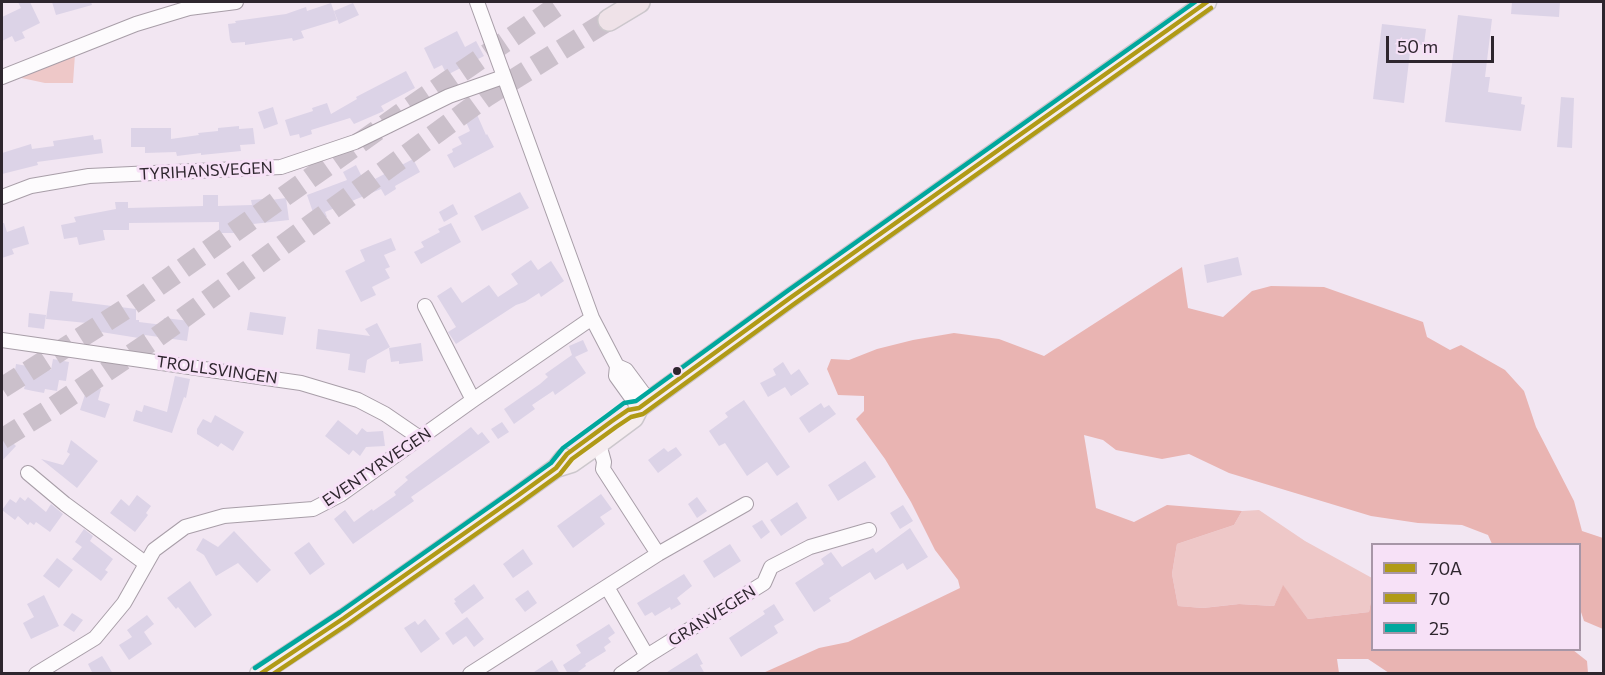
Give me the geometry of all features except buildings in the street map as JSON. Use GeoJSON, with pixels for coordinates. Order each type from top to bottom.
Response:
{"type":"FeatureCollection","features":[{"type":"Feature","properties":{"kind":"highway"},"geometry":{"type":"LineString","coordinates":[[609,20],[639,2]]}},
{"type":"Feature","properties":{"kind":"main road"},"geometry":{"type":"LineString","coordinates":[[556,468],[572,463],[599,444],[634,418],[644,405],[1207,2]]}},
{"type":"Feature","properties":{"kind":"main road"},"geometry":{"type":"LineString","coordinates":[[260,674],[344,618],[556,468],[567,454],[612,421],[628,410],[644,405]]}},
{"type":"Feature","properties":{"kind":"street"},"geometry":{"type":"LineString","coordinates":[[2,77],[136,24],[189,8],[236,2]]}},
{"type":"Feature","properties":{"kind":"street"},"geometry":{"type":"LineString","coordinates":[[477,2],[592,318],[617,366],[616,376],[644,405]]}},
{"type":"Feature","properties":{"kind":"street","name":"TYRIHANSVEGEN"},"geometry":{"type":"LineString","coordinates":[[2,197],[31,186],[88,176],[281,167],[356,142],[449,96],[503,77]]}},
{"type":"Feature","properties":{"kind":"street"},"geometry":{"type":"LineString","coordinates":[[425,306],[473,400]]}},
{"type":"Feature","properties":{"kind":"street","name":"EVENTYRVEGEN"},"geometry":{"type":"LineString","coordinates":[[36,674],[95,638],[124,603],[154,550],[185,527],[224,516],[313,509],[340,495],[592,318]]}},
{"type":"Feature","properties":{"kind":"street","name":"TROLLSVINGEN"},"geometry":{"type":"LineString","coordinates":[[2,340],[301,383],[358,400],[385,414],[420,438]]}},
{"type":"Feature","properties":{"kind":"street"},"geometry":{"type":"LineString","coordinates":[[599,444],[604,462],[603,470],[658,554]]}},
{"type":"Feature","properties":{"kind":"street"},"geometry":{"type":"LineString","coordinates":[[580,457],[595,468],[603,470]]}},
{"type":"Feature","properties":{"kind":"street"},"geometry":{"type":"LineString","coordinates":[[28,473],[65,504],[145,563]]}},
{"type":"Feature","properties":{"kind":"street"},"geometry":{"type":"LineString","coordinates":[[470,674],[658,554],[746,504]]}},
{"type":"Feature","properties":{"kind":"street","name":"GRANVEGEN"},"geometry":{"type":"LineString","coordinates":[[621,674],[764,583],[771,567],[810,547],[869,530]]}},
{"type":"Feature","properties":{"kind":"street"},"geometry":{"type":"LineString","coordinates":[[607,587],[647,656]]}},
{"type":"Feature","properties":{"kind":"shaded area"},"geometry":{"type":"Polygon","coordinates":[[[75,54],[73,83],[45,83],[17,77],[75,54]]]}},
{"type":"Feature","properties":{"kind":"shaded area"},"geometry":{"type":"Polygon","coordinates":[[[1182,267],[1188,308],[1223,317],[1252,291],[1271,286],[1324,287],[1423,322],[1427,337],[1450,350],[1461,345],[1505,370],[1524,391],[1536,427],[1574,501],[1582,531],[1603,538],[1603,629],[1584,621],[1581,612],[1581,543],[1492,543],[1488,535],[1462,525],[1418,523],[1371,516],[1229,473],[1189,454],[1162,459],[1116,450],[1103,440],[1084,435],[1096,508],[1134,522],[1167,505],[1242,511],[1234,525],[1177,544],[1172,574],[1178,606],[1203,608],[1239,604],[1274,606],[1283,585],[1308,619],[1369,612],[1371,601],[1371,651],[1574,651],[1587,661],[1588,673],[1389,673],[1368,659],[1337,659],[1339,673],[763,673],[819,648],[848,642],[960,588],[958,580],[935,550],[911,502],[885,459],[856,419],[864,411],[864,396],[838,395],[827,369],[831,359],[849,360],[877,349],[954,333],[999,339],[1044,356],[1182,267]]]}},
{"type":"Feature","properties":{"kind":"shaded area"},"geometry":{"type":"Polygon","coordinates":[[[1259,510],[1305,541],[1371,577],[1369,612],[1308,619],[1283,586],[1274,606],[1239,604],[1203,608],[1178,606],[1172,574],[1177,544],[1234,525],[1242,511],[1259,510]]]}},
{"type":"Feature","properties":{"kind":"tunnel"},"geometry":{"type":"LineString","coordinates":[[2,388],[127,308],[403,112],[563,2]]}},
{"type":"Feature","properties":{"kind":"tunnel"},"geometry":{"type":"LineString","coordinates":[[2,439],[153,340],[487,96],[609,20]]}},
{"type":"Feature","properties":{"kind":"transit line","name":"25"},"geometry":{"type":"LineString","coordinates":[[255,668],[340,612],[512,491],[551,463],[563,448],[624,403],[636,401],[1195,2]]}},
{"type":"Feature","properties":{"kind":"transit line","name":"70A"},"geometry":{"type":"LineString","coordinates":[[260,674],[516,497],[556,468],[567,454],[612,421],[628,410],[639,408],[1207,2]]}},
{"type":"Feature","properties":{"kind":"transit line","name":"70"},"geometry":{"type":"LineString","coordinates":[[273,674],[520,503],[560,474],[572,459],[616,427],[631,417],[643,414],[1211,8]]}}]}
